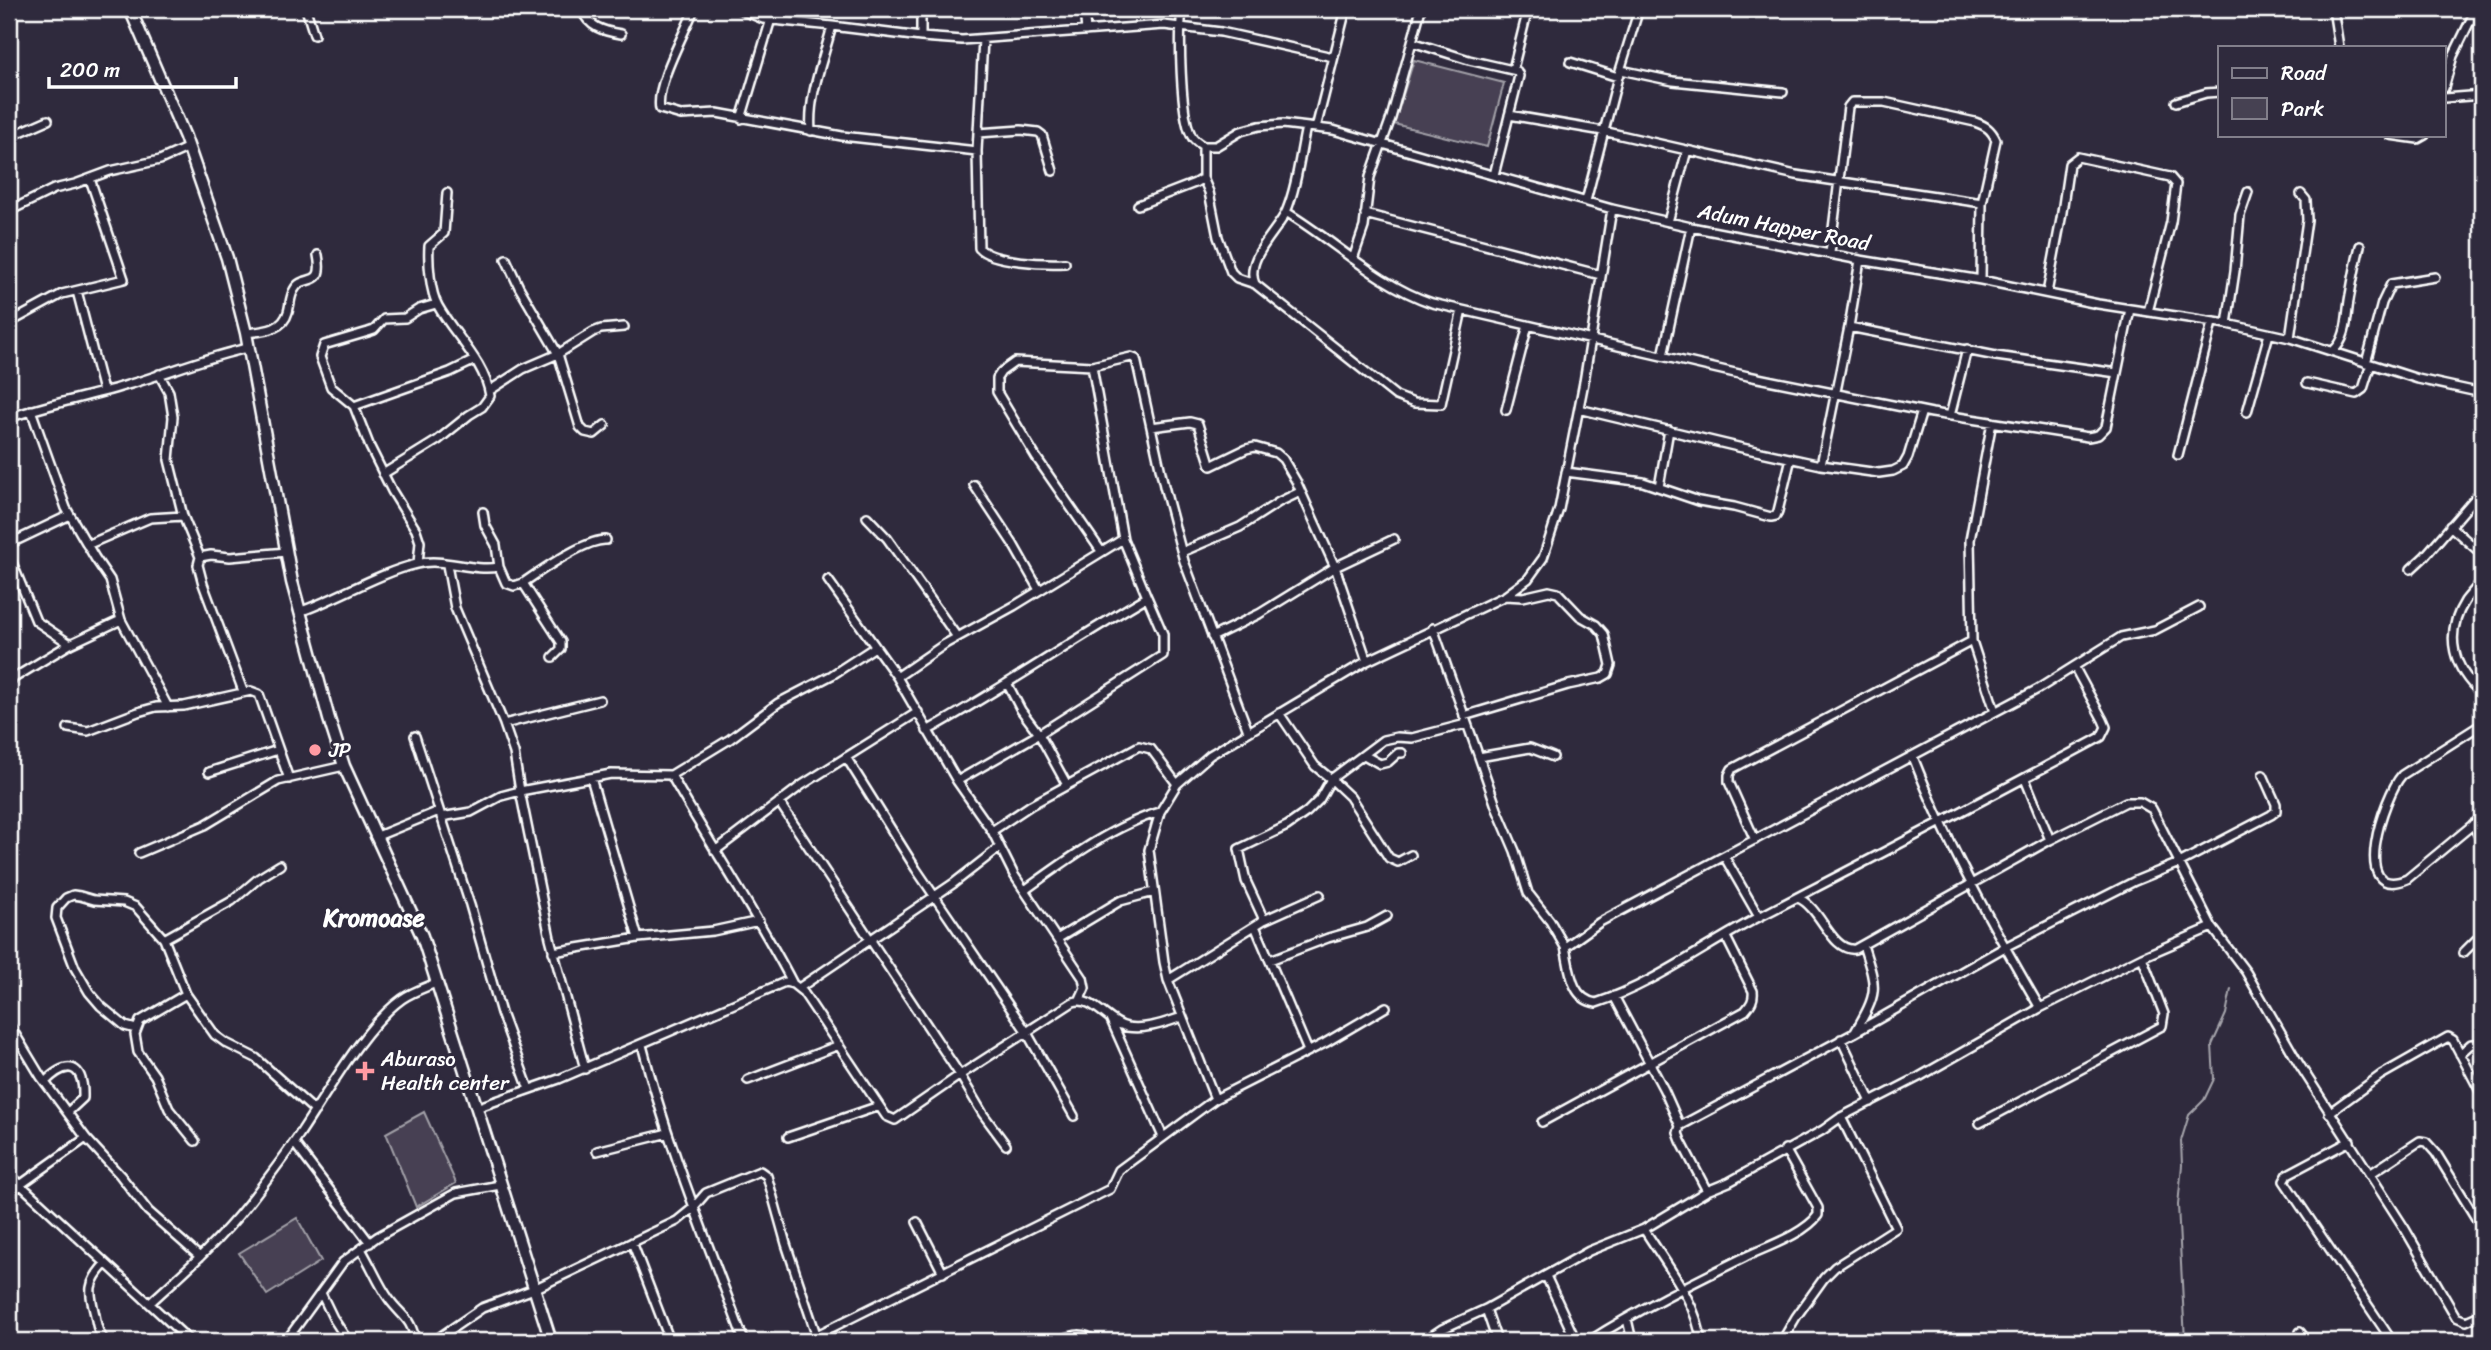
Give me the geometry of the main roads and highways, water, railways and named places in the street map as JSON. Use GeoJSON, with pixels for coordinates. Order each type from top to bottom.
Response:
{"type":"FeatureCollection","features":[{"type":"Feature","properties":{"kind":"waterway"},"geometry":{"type":"LineString","coordinates":[[2185,1341],[2178,1205],[2182,1165],[2181,1141],[2189,1115],[2204,1100],[2214,1079],[2212,1045],[2226,1014],[2231,989]]}},
{"type":"Feature","properties":{"kind":"place","name":"JP"},"geometry":{"type":"Point","coordinates":[315,750]}},
{"type":"Feature","properties":{"kind":"place","name":"Aburaso Health center"},"geometry":{"type":"Point","coordinates":[365,1071]}},
{"type":"Feature","properties":{"kind":"district","name":"Kromoase"},"geometry":{"type":"Point","coordinates":[374,918]}}]}
